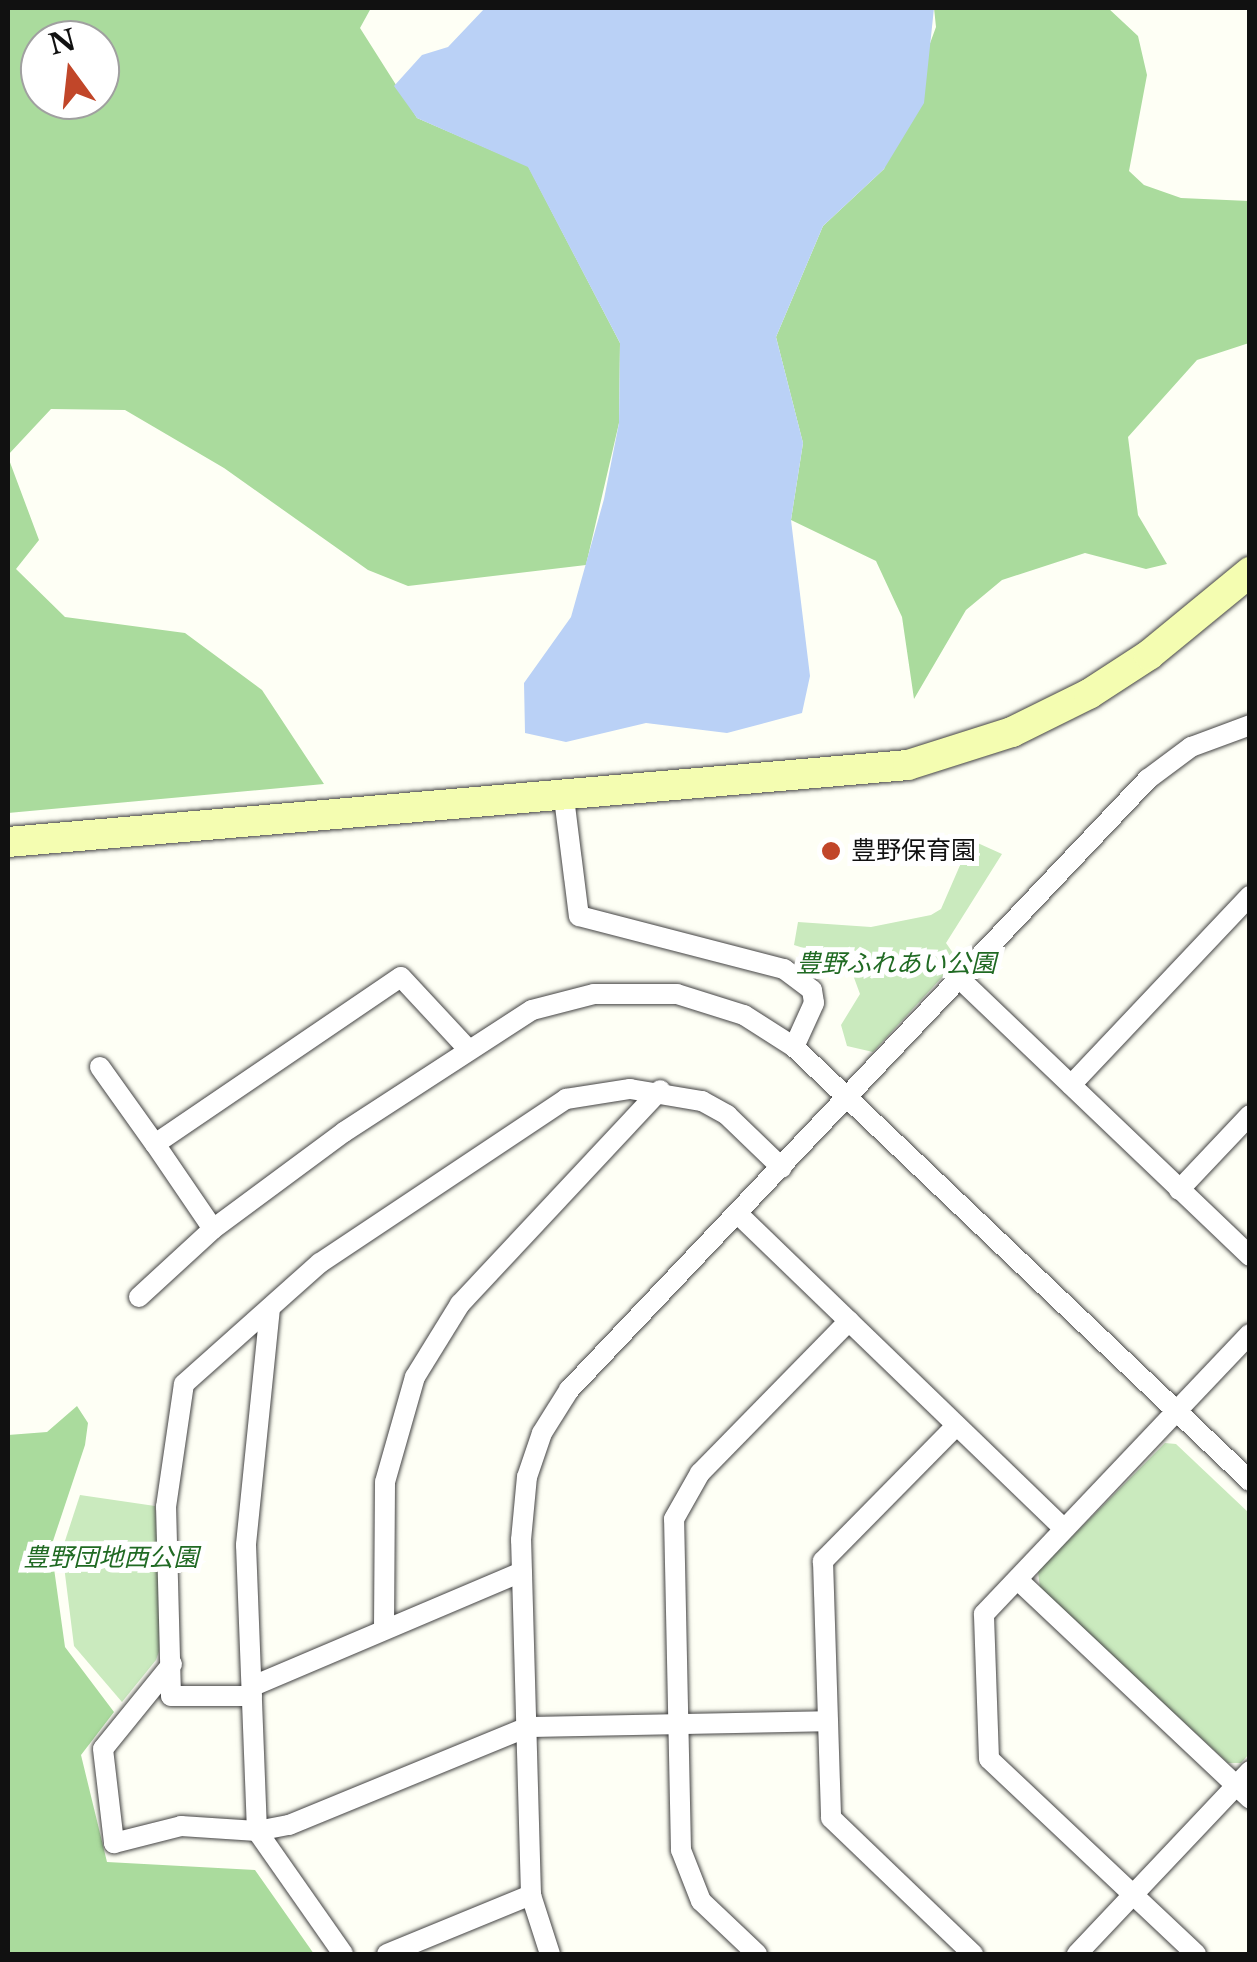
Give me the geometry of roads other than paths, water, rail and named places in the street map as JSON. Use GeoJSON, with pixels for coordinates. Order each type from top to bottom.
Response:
{"type":"FeatureCollection","features":[{"type":"Feature","properties":{"kind":"street"},"geometry":{"type":"LineString","coordinates":[[8,842],[848,774],[974,746],[1089,694],[1149,655],[1250,572]]}},
{"type":"Feature","properties":{"kind":"street"},"geometry":{"type":"LineString","coordinates":[[550,1954],[531,1895],[522,1572],[527,1477],[542,1433],[569,1390],[1148,778],[1192,747],[1250,725]]}},
{"type":"Feature","properties":{"kind":"street"},"geometry":{"type":"LineString","coordinates":[[564,798],[579,916],[784,969],[812,990],[814,1003],[794,1047]]}},
{"type":"Feature","properties":{"kind":"street"},"geometry":{"type":"LineString","coordinates":[[1071,1085],[1250,896]]}},
{"type":"Feature","properties":{"kind":"street"},"geometry":{"type":"LineString","coordinates":[[155,1144],[401,977],[468,1050]]}},
{"type":"Feature","properties":{"kind":"street"},"geometry":{"type":"LineString","coordinates":[[960,979],[1250,1256]]}},
{"type":"Feature","properties":{"kind":"street"},"geometry":{"type":"LineString","coordinates":[[139,1297],[213,1229],[468,1050],[532,1010],[640,990],[744,1015],[794,1047],[1250,1481]]}},
{"type":"Feature","properties":{"kind":"street"},"geometry":{"type":"LineString","coordinates":[[100,1068],[213,1229]]}},
{"type":"Feature","properties":{"kind":"street"},"geometry":{"type":"LineString","coordinates":[[522,1572],[384,1627],[252,1691],[171,1696],[166,1507],[184,1384],[320,1263],[566,1099],[600,1090],[660,1090],[727,1115],[782,1168]]}},
{"type":"Feature","properties":{"kind":"street"},"geometry":{"type":"LineString","coordinates":[[384,1627],[386,1482],[416,1377],[460,1304],[660,1090]]}},
{"type":"Feature","properties":{"kind":"street"},"geometry":{"type":"LineString","coordinates":[[1180,1190],[1250,1115]]}},
{"type":"Feature","properties":{"kind":"street"},"geometry":{"type":"LineString","coordinates":[[738,1214],[1064,1529]]}},
{"type":"Feature","properties":{"kind":"street"},"geometry":{"type":"LineString","coordinates":[[270,1308],[246,1545],[258,1832],[342,1954]]}},
{"type":"Feature","properties":{"kind":"street"},"geometry":{"type":"LineString","coordinates":[[757,1954],[700,1901],[681,1850],[674,1519],[683,1496],[849,1321]]}},
{"type":"Feature","properties":{"kind":"street"},"geometry":{"type":"LineString","coordinates":[[1196,1954],[988,1759],[984,1614],[1250,1334]]}},
{"type":"Feature","properties":{"kind":"street"},"geometry":{"type":"LineString","coordinates":[[956,1426],[823,1561],[831,1818],[973,1954]]}},
{"type":"Feature","properties":{"kind":"street"},"geometry":{"type":"LineString","coordinates":[[1018,1580],[1245,1785],[1077,1954]]}},
{"type":"Feature","properties":{"kind":"street"},"geometry":{"type":"LineString","coordinates":[[172,1664],[103,1750],[114,1843],[181,1826],[258,1832],[289,1825],[528,1728],[828,1722]]}},
{"type":"Feature","properties":{"kind":"street"},"geometry":{"type":"LineString","coordinates":[[387,1954],[531,1895]]}},
{"type":"Feature","properties":{"kind":"water"},"geometry":{"type":"Polygon","coordinates":[[[485,8],[934,8],[924,103],[884,169],[823,226],[776,337],[803,443],[791,520],[810,676],[802,713],[727,733],[646,723],[566,742],[525,733],[524,683],[571,617],[604,499],[619,423],[620,343],[528,167],[417,118],[394,86],[422,55],[448,47],[485,8]]]}},
{"type":"Feature","properties":{"kind":"place","name":"豊野保育園"},"geometry":{"type":"Point","coordinates":[831,851]}},
{"type":"Feature","properties":{"kind":"park label","name":"豊野ふれあい公園"},"geometry":{"type":"Point","coordinates":[896,964]}},
{"type":"Feature","properties":{"kind":"park label","name":"豊野団地西公園"},"geometry":{"type":"Point","coordinates":[111,1558]}}]}
